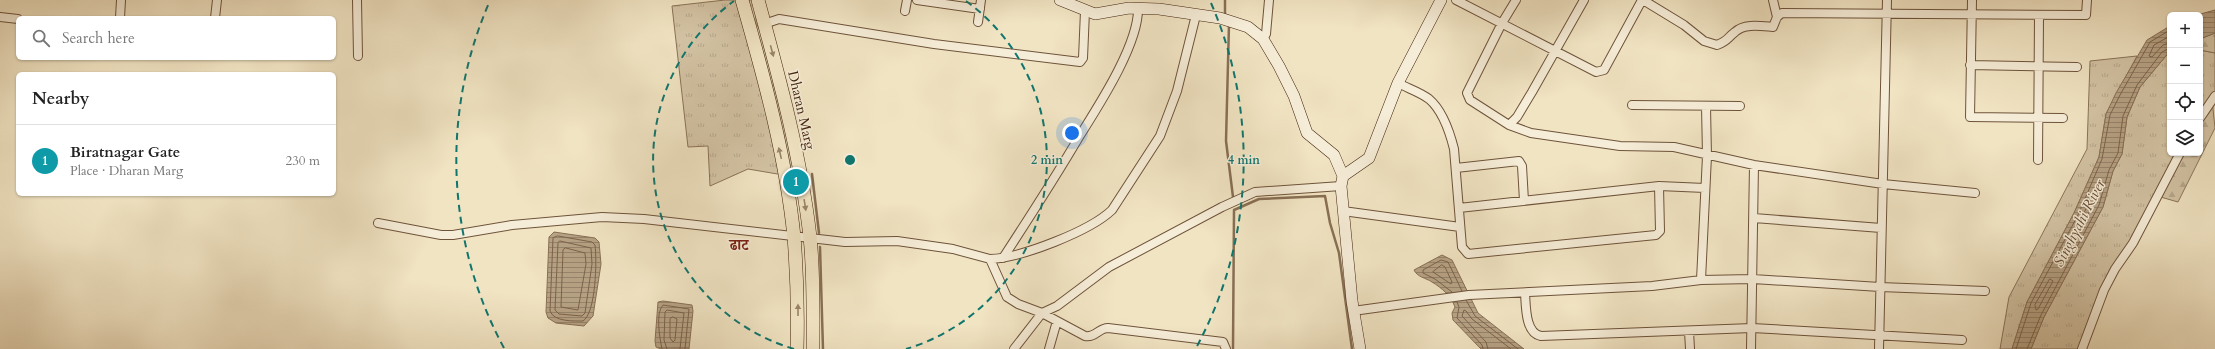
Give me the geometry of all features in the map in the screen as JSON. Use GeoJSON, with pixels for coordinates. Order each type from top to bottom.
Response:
{"type":"FeatureCollection","features":[{"type":"Feature","properties":{"kind":"main road"},"geometry":{"type":"LineString","coordinates":[[742,0],[762,72],[784,173],[794,236],[798,296],[798,349]]}},
{"type":"Feature","properties":{"kind":"main road","name":"Dharan Marg"},"geometry":{"type":"LineString","coordinates":[[758,0],[800,172],[810,237],[813,297],[813,349]]}},
{"type":"Feature","properties":{"kind":"street"},"geometry":{"type":"LineString","coordinates":[[120,16],[121,0]]}},
{"type":"Feature","properties":{"kind":"street"},"geometry":{"type":"LineString","coordinates":[[216,16],[217,0]]}},
{"type":"Feature","properties":{"kind":"street"},"geometry":{"type":"LineString","coordinates":[[357,0],[358,56]]}},
{"type":"Feature","properties":{"kind":"street"},"geometry":{"type":"LineString","coordinates":[[905,11],[907,0]]}},
{"type":"Feature","properties":{"kind":"street"},"geometry":{"type":"LineString","coordinates":[[917,0],[980,9]]}},
{"type":"Feature","properties":{"kind":"street"},"geometry":{"type":"LineString","coordinates":[[978,22],[981,0]]}},
{"type":"Feature","properties":{"kind":"street"},"geometry":{"type":"LineString","coordinates":[[1060,0],[1085,12],[1095,14],[1138,8],[1196,15],[1235,22],[1248,27],[1263,40],[1279,66],[1294,96],[1307,133],[1334,155],[1342,181],[1353,310],[1360,349]]}},
{"type":"Feature","properties":{"kind":"street"},"geometry":{"type":"LineString","coordinates":[[1263,40],[1266,34],[1269,0]]}},
{"type":"Feature","properties":{"kind":"street"},"geometry":{"type":"LineString","coordinates":[[1014,349],[1042,313],[1057,306],[1109,267],[1222,207],[1255,192],[1342,181],[1369,158],[1398,83],[1441,0]]}},
{"type":"Feature","properties":{"kind":"street"},"geometry":{"type":"LineString","coordinates":[[1456,0],[1596,72],[1604,70],[1643,0],[1684,25],[1704,41],[1717,45],[1728,40],[1735,31],[1747,26],[1773,27],[1777,17],[1782,13],[1971,14],[2039,16],[2086,15],[2087,0]]}},
{"type":"Feature","properties":{"kind":"street"},"geometry":{"type":"LineString","coordinates":[[1516,0],[1502,23],[1467,93],[1470,100],[1509,124],[1531,133],[1558,138],[1620,146],[1674,148],[1754,165],[1883,184],[1975,193]]}},
{"type":"Feature","properties":{"kind":"street"},"geometry":{"type":"LineString","coordinates":[[1509,124],[1517,117],[1584,0]]}},
{"type":"Feature","properties":{"kind":"street"},"geometry":{"type":"LineString","coordinates":[[1773,0],[1777,17]]}},
{"type":"Feature","properties":{"kind":"street"},"geometry":{"type":"LineString","coordinates":[[1878,349],[1883,184],[1886,0]]}},
{"type":"Feature","properties":{"kind":"street"},"geometry":{"type":"LineString","coordinates":[[1972,0],[1970,117],[2063,118]]}},
{"type":"Feature","properties":{"kind":"street"},"geometry":{"type":"LineString","coordinates":[[1003,258],[1108,89],[1132,38],[1138,19],[1138,8]]}},
{"type":"Feature","properties":{"kind":"street"},"geometry":{"type":"LineString","coordinates":[[764,24],[779,19],[934,44],[1080,62],[1083,58],[1085,12]]}},
{"type":"Feature","properties":{"kind":"street"},"geometry":{"type":"LineString","coordinates":[[378,223],[441,235],[453,235],[512,225],[602,217],[644,219],[845,242],[910,243],[952,250],[990,259],[1020,255],[1102,219],[1112,210],[1160,136],[1177,91],[1196,15]]}},
{"type":"Feature","properties":{"kind":"street"},"geometry":{"type":"LineString","coordinates":[[2038,160],[2039,16]]}},
{"type":"Feature","properties":{"kind":"street"},"geometry":{"type":"LineString","coordinates":[[0,17],[16,19]]}},
{"type":"Feature","properties":{"kind":"street"},"geometry":{"type":"LineString","coordinates":[[1970,65],[2077,67]]}},
{"type":"Feature","properties":{"kind":"street"},"geometry":{"type":"LineString","coordinates":[[1398,83],[1428,98],[1433,104],[1451,138],[1456,168],[1463,250],[1471,254],[1656,235],[1660,231],[1659,186]]}},
{"type":"Feature","properties":{"kind":"street"},"geometry":{"type":"LineString","coordinates":[[2203,114],[2215,96]]}},
{"type":"Feature","properties":{"kind":"street"},"geometry":{"type":"LineString","coordinates":[[1632,105],[1740,106]]}},
{"type":"Feature","properties":{"kind":"street"},"geometry":{"type":"LineString","coordinates":[[1701,280],[1707,156],[1706,106]]}},
{"type":"Feature","properties":{"kind":"street"},"geometry":{"type":"LineString","coordinates":[[2082,349],[2104,290],[2115,269],[2133,243],[2178,156]]}},
{"type":"Feature","properties":{"kind":"street"},"geometry":{"type":"LineString","coordinates":[[1456,168],[1519,161],[1522,166],[1524,201]]}},
{"type":"Feature","properties":{"kind":"street"},"geometry":{"type":"LineString","coordinates":[[1751,349],[1754,165]]}},
{"type":"Feature","properties":{"kind":"street"},"geometry":{"type":"LineString","coordinates":[[1459,208],[1659,186],[1705,188]]}},
{"type":"Feature","properties":{"kind":"street"},"geometry":{"type":"LineString","coordinates":[[1344,211],[1460,227]]}},
{"type":"Feature","properties":{"kind":"street"},"geometry":{"type":"LineString","coordinates":[[1754,218],[1881,228]]}},
{"type":"Feature","properties":{"kind":"street"},"geometry":{"type":"LineString","coordinates":[[990,259],[1007,297],[1018,304],[1042,313],[1085,336],[1092,336],[1101,329],[1108,328],[1223,342],[1226,349]]}},
{"type":"Feature","properties":{"kind":"street"},"geometry":{"type":"LineString","coordinates":[[1353,310],[1469,295],[1652,286],[1701,280],[1752,279],[1880,288],[1985,291]]}},
{"type":"Feature","properties":{"kind":"street"},"geometry":{"type":"LineString","coordinates":[[1525,293],[1526,309],[1532,332],[1535,335],[1752,328],[1962,340]]}},
{"type":"Feature","properties":{"kind":"street"},"geometry":{"type":"LineString","coordinates":[[1049,349],[1057,321]]}},
{"type":"Feature","properties":{"kind":"street"},"geometry":{"type":"LineString","coordinates":[[1689,331],[1690,349]]}},
{"type":"Feature","properties":{"kind":"green space"},"geometry":{"type":"Polygon","coordinates":[[[725,0],[756,0],[756,23],[772,53],[801,178],[748,169],[710,186],[708,146],[688,147],[672,6],[725,0]]]}},
{"type":"Feature","properties":{"kind":"green space"},"geometry":{"type":"Polygon","coordinates":[[[2215,33],[2215,53],[2203,51],[2203,38],[2215,33]]]}},
{"type":"Feature","properties":{"kind":"green space"},"geometry":{"type":"Polygon","coordinates":[[[2203,51],[2215,53],[2215,96],[2203,114],[2203,51]]]}},
{"type":"Feature","properties":{"kind":"green space"},"geometry":{"type":"Polygon","coordinates":[[[2167,55],[2167,156],[2178,156],[2115,269],[2082,349],[2031,349],[2044,317],[2103,207],[2113,171],[2122,154],[2127,117],[2140,87],[2167,55]]]}},
{"type":"Feature","properties":{"kind":"green space"},"geometry":{"type":"Polygon","coordinates":[[[2137,56],[2106,114],[2099,157],[2074,213],[2027,302],[2012,349],[2000,349],[2009,297],[2087,149],[2090,61],[2137,56]]]}},
{"type":"Feature","properties":{"kind":"green space"},"geometry":{"type":"Polygon","coordinates":[[[2212,99],[2215,128],[2203,152],[2203,120],[2203,113],[2212,99]]]}},
{"type":"Feature","properties":{"kind":"green space"},"geometry":{"type":"Polygon","coordinates":[[[2178,156],[2201,156],[2178,202],[2157,196],[2178,156]]]}},
{"type":"Feature","properties":{"kind":"water"},"geometry":{"type":"Polygon","coordinates":[[[2215,10],[2215,33],[2203,38],[2203,13],[2215,10]]]}},
{"type":"Feature","properties":{"kind":"water","name":"Singhyahi River"},"geometry":{"type":"Polygon","coordinates":[[[2167,28],[2167,55],[2140,87],[2127,117],[2122,154],[2113,171],[2103,207],[2044,317],[2031,349],[2012,349],[2027,302],[2074,213],[2099,157],[2106,114],[2116,93],[2147,40],[2167,28]]]}},
{"type":"Feature","properties":{"kind":"water"},"geometry":{"type":"Polygon","coordinates":[[[554,232],[595,238],[599,242],[601,264],[593,316],[584,326],[556,323],[548,318],[546,312],[549,237],[554,232]]]}},
{"type":"Feature","properties":{"kind":"water"},"geometry":{"type":"Polygon","coordinates":[[[1442,255],[1452,260],[1478,313],[1524,349],[1481,349],[1453,320],[1452,313],[1455,307],[1449,296],[1430,281],[1419,276],[1414,270],[1442,255]]]}},
{"type":"Feature","properties":{"kind":"water"},"geometry":{"type":"Polygon","coordinates":[[[663,301],[692,305],[693,311],[689,349],[661,349],[656,347],[655,341],[658,302],[663,301]]]}},
{"type":"Feature","properties":{"kind":"waterway"},"geometry":{"type":"LineString","coordinates":[[1225,0],[1225,14]]}},
{"type":"Feature","properties":{"kind":"waterway"},"geometry":{"type":"LineString","coordinates":[[1229,24],[1226,141],[1233,197]]}},
{"type":"Feature","properties":{"kind":"waterway"},"geometry":{"type":"LineString","coordinates":[[812,174],[819,233]]}},
{"type":"Feature","properties":{"kind":"waterway"},"geometry":{"type":"LineString","coordinates":[[1233,349],[1234,210],[1259,199],[1325,196],[1330,223],[1339,253],[1352,349]]}},
{"type":"Feature","properties":{"kind":"waterway"},"geometry":{"type":"LineString","coordinates":[[820,247],[823,349]]}},
{"type":"Feature","properties":{"kind":"place","name":"Biratnagar Gate"},"geometry":{"type":"Point","coordinates":[796,182]}},
{"type":"Feature","properties":{"kind":"district","name":"ढाट"},"geometry":{"type":"Point","coordinates":[739,245]}}]}
